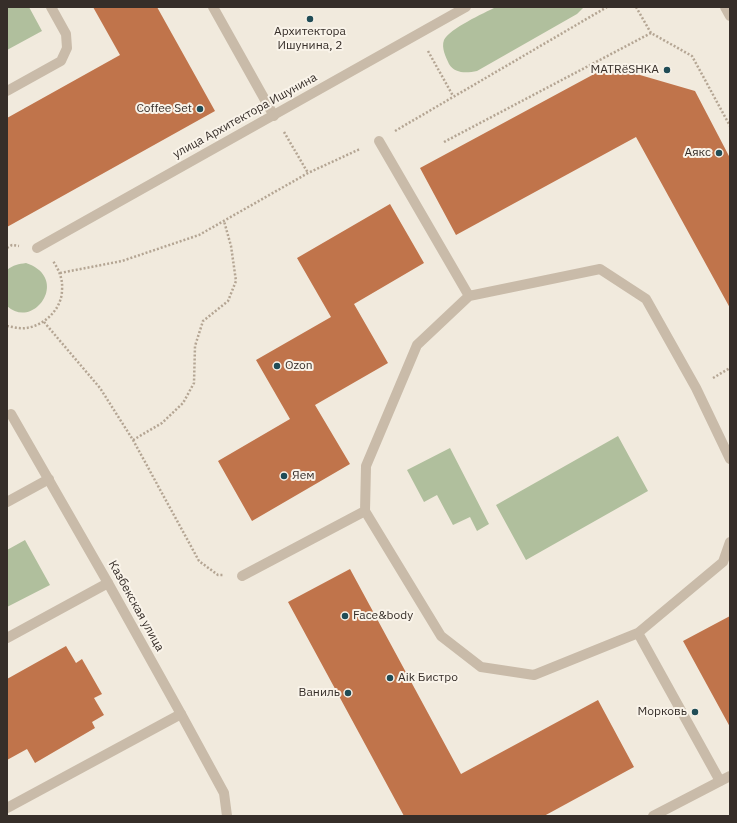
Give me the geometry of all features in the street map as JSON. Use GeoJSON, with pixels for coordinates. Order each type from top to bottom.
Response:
{"type":"FeatureCollection","features":[{"type":"Feature","properties":{"kind":"street"},"geometry":{"type":"LineString","coordinates":[[7,91],[61,61],[67,48],[66,34],[51,7]]}},
{"type":"Feature","properties":{"kind":"street"},"geometry":{"type":"LineString","coordinates":[[213,7],[274,116]]}},
{"type":"Feature","properties":{"kind":"street","name":"улица Архитектора Ишунина"},"geometry":{"type":"LineString","coordinates":[[37,248],[466,7]]}},
{"type":"Feature","properties":{"kind":"street"},"geometry":{"type":"LineString","coordinates":[[725,7],[730,16]]}},
{"type":"Feature","properties":{"kind":"street"},"geometry":{"type":"LineString","coordinates":[[379,141],[469,296]]}},
{"type":"Feature","properties":{"kind":"street"},"geometry":{"type":"LineString","coordinates":[[730,459],[696,388],[646,299],[600,269],[469,296],[417,345],[366,466],[365,511],[441,636],[480,667],[534,675],[638,633],[723,562],[730,542]]}},
{"type":"Feature","properties":{"kind":"street","name":"Казбекская улица"},"geometry":{"type":"LineString","coordinates":[[9,413],[50,479],[224,793],[227,816]]}},
{"type":"Feature","properties":{"kind":"street"},"geometry":{"type":"LineString","coordinates":[[7,502],[50,479]]}},
{"type":"Feature","properties":{"kind":"street"},"geometry":{"type":"LineString","coordinates":[[242,576],[365,511]]}},
{"type":"Feature","properties":{"kind":"street"},"geometry":{"type":"LineString","coordinates":[[7,638],[108,583]]}},
{"type":"Feature","properties":{"kind":"street"},"geometry":{"type":"LineString","coordinates":[[638,633],[720,781]]}},
{"type":"Feature","properties":{"kind":"street"},"geometry":{"type":"LineString","coordinates":[[7,808],[181,714]]}},
{"type":"Feature","properties":{"kind":"street"},"geometry":{"type":"LineString","coordinates":[[654,816],[730,776]]}},
{"type":"Feature","properties":{"kind":"path"},"geometry":{"type":"LineString","coordinates":[[60,273],[122,261],[199,235],[308,173],[379,141],[453,96],[607,7]]}},
{"type":"Feature","properties":{"kind":"path"},"geometry":{"type":"LineString","coordinates":[[636,7],[651,32],[692,56],[730,126]]}},
{"type":"Feature","properties":{"kind":"path"},"geometry":{"type":"LineString","coordinates":[[444,142],[651,32]]}},
{"type":"Feature","properties":{"kind":"path"},"geometry":{"type":"LineString","coordinates":[[418,33],[453,96]]}},
{"type":"Feature","properties":{"kind":"path"},"geometry":{"type":"LineString","coordinates":[[274,116],[308,173]]}},
{"type":"Feature","properties":{"kind":"path"},"geometry":{"type":"LineString","coordinates":[[133,440],[162,424],[183,403],[194,383],[195,346],[203,321],[228,301],[236,281],[231,246],[224,221]]}},
{"type":"Feature","properties":{"kind":"path"},"geometry":{"type":"LineString","coordinates":[[7,248],[12,245],[37,248],[52,258],[60,273],[63,291],[56,309],[44,322],[26,328],[7,326]]}},
{"type":"Feature","properties":{"kind":"path"},"geometry":{"type":"LineString","coordinates":[[44,322],[100,388],[133,440],[199,561],[218,575],[242,576]]}},
{"type":"Feature","properties":{"kind":"green space"},"geometry":{"type":"Polygon","coordinates":[[[7,7],[29,7],[42,31],[7,50],[7,7]]]}},
{"type":"Feature","properties":{"kind":"green space"},"geometry":{"type":"Polygon","coordinates":[[[496,7],[584,7],[577,14],[477,71],[465,72],[454,70],[449,64],[443,49],[444,40],[459,26],[496,7]]]}},
{"type":"Feature","properties":{"kind":"green space"},"geometry":{"type":"Polygon","coordinates":[[[26,263],[39,270],[46,280],[47,290],[44,300],[37,307],[28,312],[17,312],[7,306],[7,270],[18,264],[26,263]]]}},
{"type":"Feature","properties":{"kind":"green space"},"geometry":{"type":"Polygon","coordinates":[[[618,436],[648,491],[526,560],[496,505],[618,436]]]}},
{"type":"Feature","properties":{"kind":"green space"},"geometry":{"type":"Polygon","coordinates":[[[450,448],[489,524],[477,531],[470,517],[453,525],[437,495],[424,502],[407,470],[450,448]]]}},
{"type":"Feature","properties":{"kind":"green space"},"geometry":{"type":"Polygon","coordinates":[[[25,540],[50,585],[7,607],[7,550],[25,540]]]}},
{"type":"Feature","properties":{"kind":"building"},"geometry":{"type":"Polygon","coordinates":[[[93,7],[157,7],[215,111],[7,227],[7,118],[120,55],[93,7]]]}},
{"type":"Feature","properties":{"kind":"building"},"geometry":{"type":"Polygon","coordinates":[[[609,66],[695,91],[730,158],[730,308],[636,137],[456,235],[420,168],[609,66]]]}},
{"type":"Feature","properties":{"kind":"building"},"geometry":{"type":"Polygon","coordinates":[[[390,204],[424,263],[354,304],[388,363],[315,405],[350,464],[252,521],[218,461],[290,419],[256,360],[331,317],[297,258],[390,204]]]}},
{"type":"Feature","properties":{"kind":"building"},"geometry":{"type":"Polygon","coordinates":[[[350,569],[461,774],[598,700],[634,767],[544,816],[404,816],[288,602],[350,569]]]}},
{"type":"Feature","properties":{"kind":"building"},"geometry":{"type":"Polygon","coordinates":[[[730,616],[730,727],[683,641],[730,616]]]}},
{"type":"Feature","properties":{"kind":"building"},"geometry":{"type":"Polygon","coordinates":[[[66,646],[76,663],[82,659],[102,694],[94,698],[104,715],[92,722],[95,728],[35,763],[27,749],[7,760],[7,679],[66,646]]]}},
{"type":"Feature","properties":{"kind":"place","name":"Архитектора Ишунина, 2"},"geometry":{"type":"Point","coordinates":[310,19]}},
{"type":"Feature","properties":{"kind":"place","name":"MATRёSHKA"},"geometry":{"type":"Point","coordinates":[667,70]}},
{"type":"Feature","properties":{"kind":"place","name":"Coffee Set"},"geometry":{"type":"Point","coordinates":[200,109]}},
{"type":"Feature","properties":{"kind":"place","name":"Аякс"},"geometry":{"type":"Point","coordinates":[719,153]}},
{"type":"Feature","properties":{"kind":"place","name":"Ozon"},"geometry":{"type":"Point","coordinates":[277,366]}},
{"type":"Feature","properties":{"kind":"place","name":"Яем"},"geometry":{"type":"Point","coordinates":[284,476]}},
{"type":"Feature","properties":{"kind":"place","name":"Face&body"},"geometry":{"type":"Point","coordinates":[345,616]}},
{"type":"Feature","properties":{"kind":"place","name":"Aik Бистро"},"geometry":{"type":"Point","coordinates":[390,678]}},
{"type":"Feature","properties":{"kind":"place","name":"Ваниль"},"geometry":{"type":"Point","coordinates":[348,693]}},
{"type":"Feature","properties":{"kind":"place","name":"Морковь"},"geometry":{"type":"Point","coordinates":[695,712]}}]}
